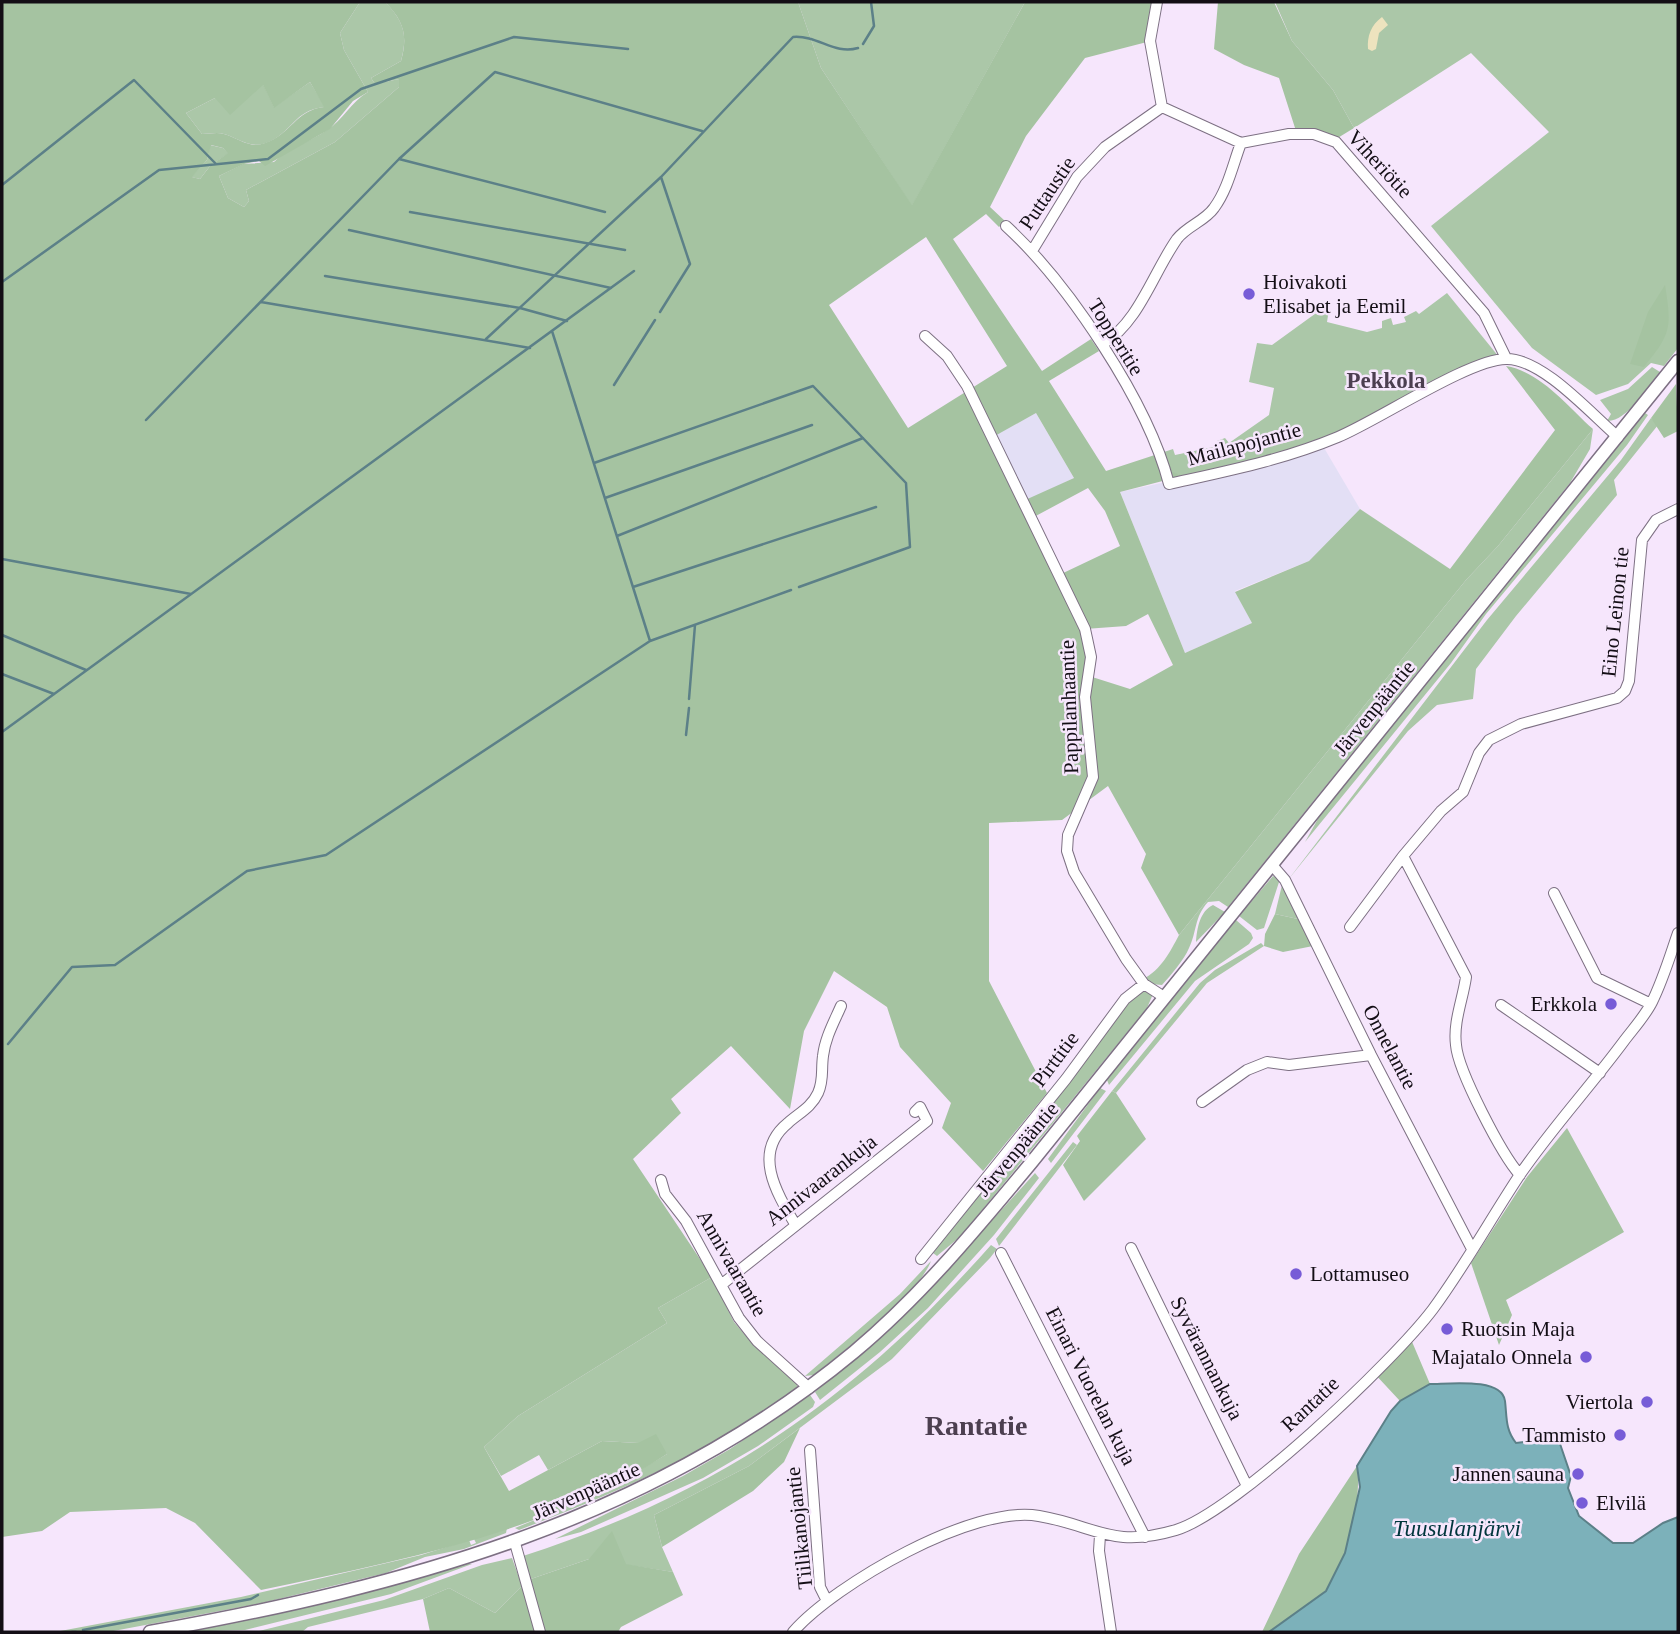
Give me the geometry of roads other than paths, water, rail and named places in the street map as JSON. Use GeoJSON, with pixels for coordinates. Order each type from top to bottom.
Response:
{"type":"FeatureCollection","features":[{"type":"Feature","properties":{"kind":"main road","name":"Järvenpääntie"},"geometry":{"type":"LineString","coordinates":[[150,1632],[301,1602],[515,1543],[670,1474],[731,1440],[809,1388],[880,1329],[941,1268],[1272,865],[1678,361]]}},
{"type":"Feature","properties":{"kind":"street"},"geometry":{"type":"LineString","coordinates":[[1102,344],[1114,337],[1128,321],[1179,236],[1213,211],[1241,143],[1162,107],[1150,41],[1157,2]]}},
{"type":"Feature","properties":{"kind":"street","name":"Puttaustie"},"geometry":{"type":"LineString","coordinates":[[1032,251],[1077,177],[1105,147],[1162,107]]}},
{"type":"Feature","properties":{"kind":"street","name":"Viheriötie"},"geometry":{"type":"LineString","coordinates":[[1241,143],[1289,134],[1314,134],[1336,142],[1484,313],[1506,358]]}},
{"type":"Feature","properties":{"kind":"street","name":"Topperitie"},"geometry":{"type":"LineString","coordinates":[[1006,226],[1032,251],[1102,344],[1158,449],[1169,484]]}},
{"type":"Feature","properties":{"kind":"street","name":"Pappilanhaantie"},"geometry":{"type":"LineString","coordinates":[[925,336],[947,356],[967,386],[1085,629],[1091,657],[1085,697],[1093,777],[1068,835],[1068,851],[1074,872],[1143,984],[1164,997]]}},
{"type":"Feature","properties":{"kind":"street"},"geometry":{"type":"LineString","coordinates":[[1506,358],[1541,370],[1618,437]]}},
{"type":"Feature","properties":{"kind":"street","name":"Mailapojantie"},"geometry":{"type":"LineString","coordinates":[[1169,484],[1267,463],[1340,436],[1477,366],[1506,358]]}},
{"type":"Feature","properties":{"kind":"street","name":"Eino Leinon tie"},"geometry":{"type":"LineString","coordinates":[[1350,927],[1403,856],[1441,811],[1463,792],[1479,753],[1489,740],[1506,729],[1616,698],[1626,691],[1642,540],[1656,520],[1678,509]]}},
{"type":"Feature","properties":{"kind":"street"},"geometry":{"type":"LineString","coordinates":[[1403,856],[1466,976],[1455,1026],[1455,1048],[1480,1108],[1520,1175]]}},
{"type":"Feature","properties":{"kind":"street","name":"Onnelantie"},"geometry":{"type":"LineString","coordinates":[[1272,865],[1285,880],[1371,1055],[1472,1249]]}},
{"type":"Feature","properties":{"kind":"street"},"geometry":{"type":"LineString","coordinates":[[1554,893],[1597,978],[1651,1004]]}},
{"type":"Feature","properties":{"kind":"street","name":"Rantatie"},"geometry":{"type":"LineString","coordinates":[[793,1632],[807,1616],[827,1601],[934,1538],[972,1522],[1005,1515],[1039,1516],[1100,1535],[1145,1537],[1179,1529],[1208,1515],[1247,1486],[1326,1416],[1407,1338],[1434,1307],[1520,1175],[1601,1073],[1651,1004],[1678,933]]}},
{"type":"Feature","properties":{"kind":"street","name":"Pirttitie"},"geometry":{"type":"LineString","coordinates":[[920,1259],[1066,1079],[1125,999],[1143,984]]}},
{"type":"Feature","properties":{"kind":"street"},"geometry":{"type":"LineString","coordinates":[[1500,1005],[1601,1073]]}},
{"type":"Feature","properties":{"kind":"street"},"geometry":{"type":"LineString","coordinates":[[795,1224],[780,1198],[768,1155],[773,1139],[786,1124],[810,1107],[817,1097],[823,1080],[822,1059],[827,1039],[841,1006]]}},
{"type":"Feature","properties":{"kind":"street"},"geometry":{"type":"LineString","coordinates":[[1202,1102],[1247,1070],[1267,1062],[1314,1063],[1371,1055]]}},
{"type":"Feature","properties":{"kind":"street","name":"Annivaarankuja"},"geometry":{"type":"LineString","coordinates":[[721,1285],[927,1121],[920,1107],[915,1112]]}},
{"type":"Feature","properties":{"kind":"street","name":"Annivaarantie"},"geometry":{"type":"LineString","coordinates":[[661,1181],[665,1194],[687,1221],[739,1318],[757,1341],[809,1388]]}},
{"type":"Feature","properties":{"kind":"street","name":"Syvärannankuja"},"geometry":{"type":"LineString","coordinates":[[1131,1248],[1247,1486]]}},
{"type":"Feature","properties":{"kind":"street","name":"Einari Vuorelan kuja"},"geometry":{"type":"LineString","coordinates":[[1001,1253],[1145,1537]]}},
{"type":"Feature","properties":{"kind":"street","name":"Tiilikanojantie"},"geometry":{"type":"LineString","coordinates":[[810,1450],[820,1587],[827,1601]]}},
{"type":"Feature","properties":{"kind":"street"},"geometry":{"type":"LineString","coordinates":[[1100,1535],[1099,1551],[1111,1632]]}},
{"type":"Feature","properties":{"kind":"street"},"geometry":{"type":"LineString","coordinates":[[515,1543],[540,1632]]}},
{"type":"Feature","properties":{"kind":"water","name":"Tuusulanjärvi"},"geometry":{"type":"Polygon","coordinates":[[[1461,1383],[1495,1388],[1502,1393],[1508,1428],[1516,1443],[1558,1438],[1571,1476],[1568,1488],[1579,1516],[1613,1543],[1633,1543],[1663,1523],[1678,1517],[1678,1632],[1269,1632],[1326,1591],[1345,1553],[1360,1487],[1357,1466],[1391,1411],[1400,1401],[1430,1384],[1461,1383]]]}},
{"type":"Feature","properties":{"kind":"waterway"},"geometry":{"type":"LineString","coordinates":[[863,44],[874,26],[871,2]]}},
{"type":"Feature","properties":{"kind":"waterway"},"geometry":{"type":"LineString","coordinates":[[2,282],[159,170],[268,159],[361,89],[514,37],[628,49]]}},
{"type":"Feature","properties":{"kind":"waterway"},"geometry":{"type":"LineString","coordinates":[[486,339],[661,177],[793,37],[802,37],[841,49],[858,48]]}},
{"type":"Feature","properties":{"kind":"waterway"},"geometry":{"type":"LineString","coordinates":[[146,420],[399,159],[495,72],[702,131]]}},
{"type":"Feature","properties":{"kind":"waterway"},"geometry":{"type":"LineString","coordinates":[[2,185],[134,80],[216,164]]}},
{"type":"Feature","properties":{"kind":"waterway"},"geometry":{"type":"LineString","coordinates":[[399,159],[605,212]]}},
{"type":"Feature","properties":{"kind":"waterway"},"geometry":{"type":"LineString","coordinates":[[660,312],[690,264],[661,177]]}},
{"type":"Feature","properties":{"kind":"waterway"},"geometry":{"type":"LineString","coordinates":[[410,212],[625,250]]}},
{"type":"Feature","properties":{"kind":"waterway"},"geometry":{"type":"LineString","coordinates":[[349,230],[611,288]]}},
{"type":"Feature","properties":{"kind":"waterway"},"geometry":{"type":"LineString","coordinates":[[2,732],[634,271]]}},
{"type":"Feature","properties":{"kind":"waterway"},"geometry":{"type":"LineString","coordinates":[[325,276],[520,308],[567,321]]}},
{"type":"Feature","properties":{"kind":"waterway"},"geometry":{"type":"LineString","coordinates":[[261,302],[530,348]]}},
{"type":"Feature","properties":{"kind":"waterway"},"geometry":{"type":"LineString","coordinates":[[614,385],[655,320]]}},
{"type":"Feature","properties":{"kind":"waterway"},"geometry":{"type":"LineString","coordinates":[[552,331],[650,641]]}},
{"type":"Feature","properties":{"kind":"waterway"},"geometry":{"type":"LineString","coordinates":[[594,463],[813,386],[906,483],[910,547],[799,587]]}},
{"type":"Feature","properties":{"kind":"waterway"},"geometry":{"type":"LineString","coordinates":[[605,498],[812,425]]}},
{"type":"Feature","properties":{"kind":"waterway"},"geometry":{"type":"LineString","coordinates":[[617,536],[863,438]]}},
{"type":"Feature","properties":{"kind":"waterway"},"geometry":{"type":"LineString","coordinates":[[633,587],[876,507]]}},
{"type":"Feature","properties":{"kind":"waterway"},"geometry":{"type":"LineString","coordinates":[[2,559],[191,594]]}},
{"type":"Feature","properties":{"kind":"waterway"},"geometry":{"type":"LineString","coordinates":[[8,1044],[72,967],[115,965],[247,871],[326,855],[650,641],[791,590]]}},
{"type":"Feature","properties":{"kind":"waterway"},"geometry":{"type":"LineString","coordinates":[[689,699],[695,625]]}},
{"type":"Feature","properties":{"kind":"waterway"},"geometry":{"type":"LineString","coordinates":[[2,635],[86,670]]}},
{"type":"Feature","properties":{"kind":"waterway"},"geometry":{"type":"LineString","coordinates":[[2,674],[54,694]]}},
{"type":"Feature","properties":{"kind":"waterway"},"geometry":{"type":"LineString","coordinates":[[686,735],[689,708]]}},
{"type":"Feature","properties":{"kind":"waterway"},"geometry":{"type":"LineString","coordinates":[[83,1630],[251,1599],[258,1595]]}},
{"type":"Feature","properties":{"kind":"place","name":"Hoivakoti Elisabet ja Eemil"},"geometry":{"type":"Point","coordinates":[1249,294]}},
{"type":"Feature","properties":{"kind":"place","name":"Erkkola"},"geometry":{"type":"Point","coordinates":[1611,1004]}},
{"type":"Feature","properties":{"kind":"place","name":"Lottamuseo"},"geometry":{"type":"Point","coordinates":[1296,1274]}},
{"type":"Feature","properties":{"kind":"place","name":"Ruotsin Maja"},"geometry":{"type":"Point","coordinates":[1447,1329]}},
{"type":"Feature","properties":{"kind":"place","name":"Majatalo Onnela"},"geometry":{"type":"Point","coordinates":[1586,1357]}},
{"type":"Feature","properties":{"kind":"place","name":"Viertola"},"geometry":{"type":"Point","coordinates":[1647,1402]}},
{"type":"Feature","properties":{"kind":"place","name":"Tammisto"},"geometry":{"type":"Point","coordinates":[1620,1435]}},
{"type":"Feature","properties":{"kind":"place","name":"Jannen sauna"},"geometry":{"type":"Point","coordinates":[1578,1474]}},
{"type":"Feature","properties":{"kind":"place","name":"Elvilä"},"geometry":{"type":"Point","coordinates":[1582,1503]}},
{"type":"Feature","properties":{"kind":"district","name":"Pekkola"},"geometry":{"type":"Point","coordinates":[1386,380]}},
{"type":"Feature","properties":{"kind":"district","name":"Rantatie"},"geometry":{"type":"Point","coordinates":[976,1425]}}]}
